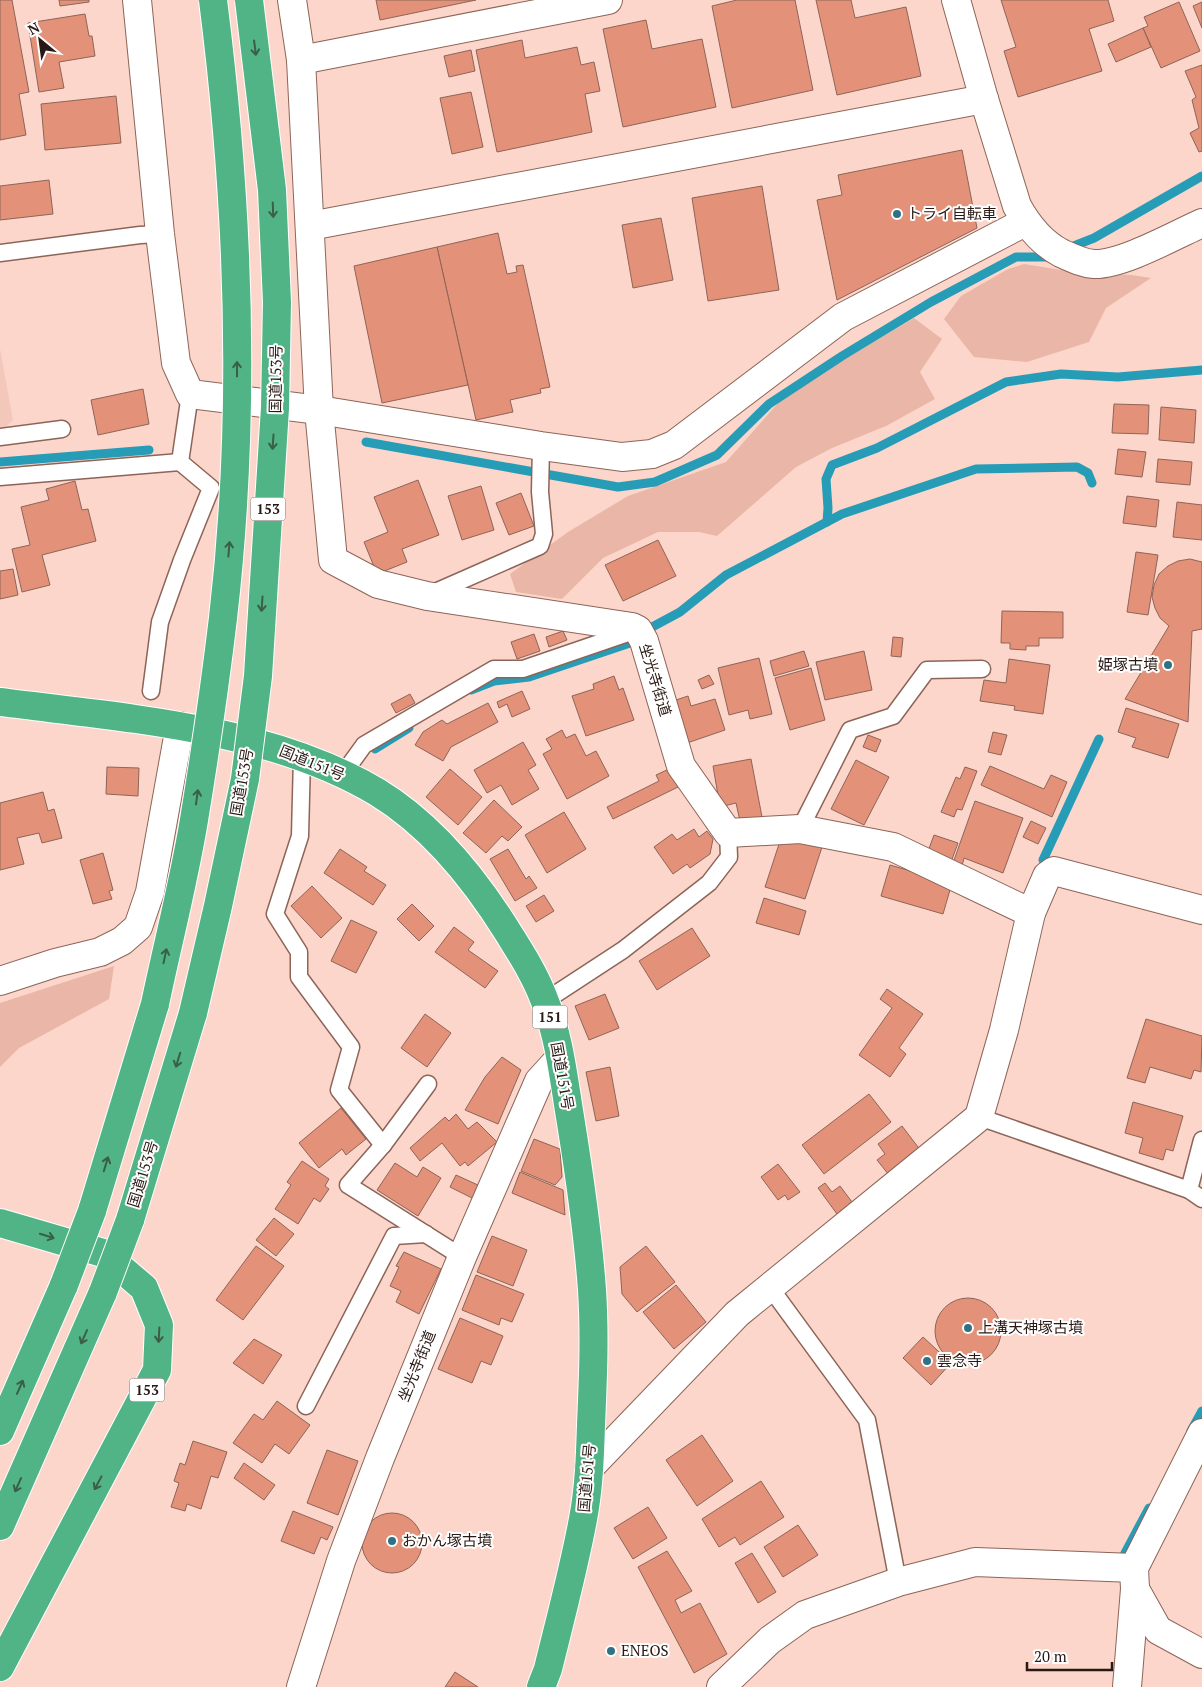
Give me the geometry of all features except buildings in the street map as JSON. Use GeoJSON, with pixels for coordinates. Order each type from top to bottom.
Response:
{"type":"FeatureCollection","features":[{"type":"Feature","properties":{"kind":"highway","name":"153"},"geometry":{"type":"LineString","coordinates":[[0,1431],[64,1285],[92,1211],[155,1004],[194,822],[223,618],[233,507],[237,394],[237,282],[230,172],[213,0]]}},
{"type":"Feature","properties":{"kind":"highway","name":"国道153号"},"geometry":{"type":"LineString","coordinates":[[0,1526],[103,1292],[130,1220],[193,1013],[245,779],[258,676],[275,408],[277,302],[272,190],[249,0]]}},
{"type":"Feature","properties":{"kind":"highway","name":"国道151号"},"geometry":{"type":"LineString","coordinates":[[0,702],[180,726],[282,749],[343,774],[378,793],[415,820],[442,845],[466,872],[500,920],[532,971],[545,1001],[558,1042],[580,1181],[592,1292],[594,1371],[589,1468],[583,1518],[548,1670],[541,1687]]}},
{"type":"Feature","properties":{"kind":"highway","name":"153"},"geometry":{"type":"LineString","coordinates":[[0,1223],[103,1254],[144,1288],[160,1326],[157,1370],[0,1667]]}},
{"type":"Feature","properties":{"kind":"street"},"geometry":{"type":"LineString","coordinates":[[137,0],[160,234],[176,363],[190,394],[318,410],[541,453],[622,457],[652,454],[674,445],[843,317],[1025,222]]}},
{"type":"Feature","properties":{"kind":"street"},"geometry":{"type":"LineString","coordinates":[[292,0],[301,60],[318,410]]}},
{"type":"Feature","properties":{"kind":"street"},"geometry":{"type":"LineString","coordinates":[[301,60],[608,0]]}},
{"type":"Feature","properties":{"kind":"street"},"geometry":{"type":"LineString","coordinates":[[956,0],[1017,206],[1025,222],[1049,247],[1078,261],[1096,264],[1123,259],[1202,223]]}},
{"type":"Feature","properties":{"kind":"street"},"geometry":{"type":"LineString","coordinates":[[310,226],[984,99]]}},
{"type":"Feature","properties":{"kind":"street","name":"坐光寺街道"},"geometry":{"type":"LineString","coordinates":[[318,410],[333,560],[378,584],[427,596],[632,627],[638,630],[644,641],[681,766],[728,833]]}},
{"type":"Feature","properties":{"kind":"street"},"geometry":{"type":"LineString","coordinates":[[0,981],[55,963],[100,952],[122,941],[138,926],[150,892],[180,726]]}},
{"type":"Feature","properties":{"kind":"street"},"geometry":{"type":"LineString","coordinates":[[728,833],[800,829],[893,847],[1031,913]]}},
{"type":"Feature","properties":{"kind":"street"},"geometry":{"type":"LineString","coordinates":[[589,1468],[737,1314],[769,1286],[979,1117],[1004,1030],[1031,913],[1047,876],[1054,871],[1202,910]]}},
{"type":"Feature","properties":{"kind":"street","name":"坐光寺街道"},"geometry":{"type":"LineString","coordinates":[[300,1687],[341,1561],[380,1458],[462,1257],[539,1081],[560,1058]]}},
{"type":"Feature","properties":{"kind":"street"},"geometry":{"type":"LineString","coordinates":[[1127,1687],[1134,1579],[1202,1433]]}},
{"type":"Feature","properties":{"kind":"street"},"geometry":{"type":"LineString","coordinates":[[721,1687],[770,1640],[805,1615],[898,1582],[975,1562],[1134,1579]]}},
{"type":"Feature","properties":{"kind":"street"},"geometry":{"type":"LineString","coordinates":[[1134,1579],[1158,1630],[1202,1654]]}},
{"type":"Feature","properties":{"kind":"lane"},"geometry":{"type":"LineString","coordinates":[[0,253],[160,234]]}},
{"type":"Feature","properties":{"kind":"lane"},"geometry":{"type":"LineString","coordinates":[[180,462],[190,394]]}},
{"type":"Feature","properties":{"kind":"lane"},"geometry":{"type":"LineString","coordinates":[[0,437],[62,429]]}},
{"type":"Feature","properties":{"kind":"lane"},"geometry":{"type":"LineString","coordinates":[[427,596],[540,546],[544,534],[540,492],[541,453]]}},
{"type":"Feature","properties":{"kind":"lane"},"geometry":{"type":"LineString","coordinates":[[0,477],[180,462],[210,488],[160,622],[151,691]]}},
{"type":"Feature","properties":{"kind":"lane"},"geometry":{"type":"LineString","coordinates":[[343,774],[364,746],[494,669],[523,668],[638,630]]}},
{"type":"Feature","properties":{"kind":"lane"},"geometry":{"type":"LineString","coordinates":[[800,829],[850,730],[893,716],[927,670],[982,669]]}},
{"type":"Feature","properties":{"kind":"lane"},"geometry":{"type":"LineString","coordinates":[[302,757],[300,836],[275,914],[299,952],[299,977],[351,1047],[339,1090],[382,1145]]}},
{"type":"Feature","properties":{"kind":"lane"},"geometry":{"type":"LineString","coordinates":[[545,1001],[623,950],[709,882],[729,857],[728,833]]}},
{"type":"Feature","properties":{"kind":"lane"},"geometry":{"type":"LineString","coordinates":[[428,1084],[382,1145],[348,1185],[462,1257]]}},
{"type":"Feature","properties":{"kind":"lane"},"geometry":{"type":"LineString","coordinates":[[979,1117],[1196,1194],[1202,1140]]}},
{"type":"Feature","properties":{"kind":"lane"},"geometry":{"type":"LineString","coordinates":[[306,1406],[394,1236],[426,1234]]}},
{"type":"Feature","properties":{"kind":"lane"},"geometry":{"type":"LineString","coordinates":[[769,1286],[867,1420],[898,1582]]}},
{"type":"Feature","properties":{"kind":"shaded area"},"geometry":{"type":"Polygon","coordinates":[[[1024,264],[1074,272],[1132,275],[1151,278],[1106,308],[1089,342],[1027,362],[974,357],[944,319],[961,296],[1008,269],[1024,264]]]}},
{"type":"Feature","properties":{"kind":"shaded area"},"geometry":{"type":"Polygon","coordinates":[[[914,318],[942,339],[920,372],[935,399],[886,426],[832,448],[796,467],[717,536],[699,532],[658,532],[603,558],[562,599],[516,592],[510,574],[568,532],[628,496],[726,462],[786,394],[914,318]]]}},
{"type":"Feature","properties":{"kind":"shaded area"},"geometry":{"type":"Polygon","coordinates":[[[0,349],[13,420],[0,431],[0,349]]]}},
{"type":"Feature","properties":{"kind":"shaded area"},"geometry":{"type":"Polygon","coordinates":[[[114,966],[109,999],[19,1048],[0,1067],[0,1003],[114,966]]]}},
{"type":"Feature","properties":{"kind":"waterway"},"geometry":{"type":"LineString","coordinates":[[1066,249],[1094,238],[1202,176]]}},
{"type":"Feature","properties":{"kind":"waterway"},"geometry":{"type":"LineString","coordinates":[[366,442],[618,487],[655,482],[717,455],[769,404],[842,356],[931,302],[1016,257],[1047,257],[1051,255]]}},
{"type":"Feature","properties":{"kind":"waterway"},"geometry":{"type":"LineString","coordinates":[[827,522],[826,479],[832,465],[877,448],[1006,382],[1061,374],[1118,377],[1202,370]]}},
{"type":"Feature","properties":{"kind":"waterway"},"geometry":{"type":"LineString","coordinates":[[0,462],[149,450]]}},
{"type":"Feature","properties":{"kind":"waterway"},"geometry":{"type":"LineString","coordinates":[[654,626],[680,612],[726,575],[842,514],[976,469],[1077,467],[1088,473],[1092,483]]}},
{"type":"Feature","properties":{"kind":"waterway"},"geometry":{"type":"LineString","coordinates":[[471,690],[494,681],[529,677],[633,642]]}},
{"type":"Feature","properties":{"kind":"waterway"},"geometry":{"type":"LineString","coordinates":[[375,749],[409,728]]}},
{"type":"Feature","properties":{"kind":"waterway"},"geometry":{"type":"LineString","coordinates":[[1043,860],[1099,739]]}},
{"type":"Feature","properties":{"kind":"waterway"},"geometry":{"type":"LineString","coordinates":[[1191,1431],[1202,1411]]}},
{"type":"Feature","properties":{"kind":"waterway"},"geometry":{"type":"LineString","coordinates":[[1125,1553],[1149,1508]]}},
{"type":"Feature","properties":{"kind":"place","name":"トライ自転車"},"geometry":{"type":"Point","coordinates":[897,214]}},
{"type":"Feature","properties":{"kind":"place","name":"姫塚古墳"},"geometry":{"type":"Point","coordinates":[1168,665]}},
{"type":"Feature","properties":{"kind":"place","name":"上溝天神塚古墳"},"geometry":{"type":"Point","coordinates":[968,1328]}},
{"type":"Feature","properties":{"kind":"place","name":"雲念寺"},"geometry":{"type":"Point","coordinates":[927,1361]}},
{"type":"Feature","properties":{"kind":"place","name":"おかん塚古墳"},"geometry":{"type":"Point","coordinates":[392,1541]}},
{"type":"Feature","properties":{"kind":"place","name":"ENEOS"},"geometry":{"type":"Point","coordinates":[611,1651]}}]}
